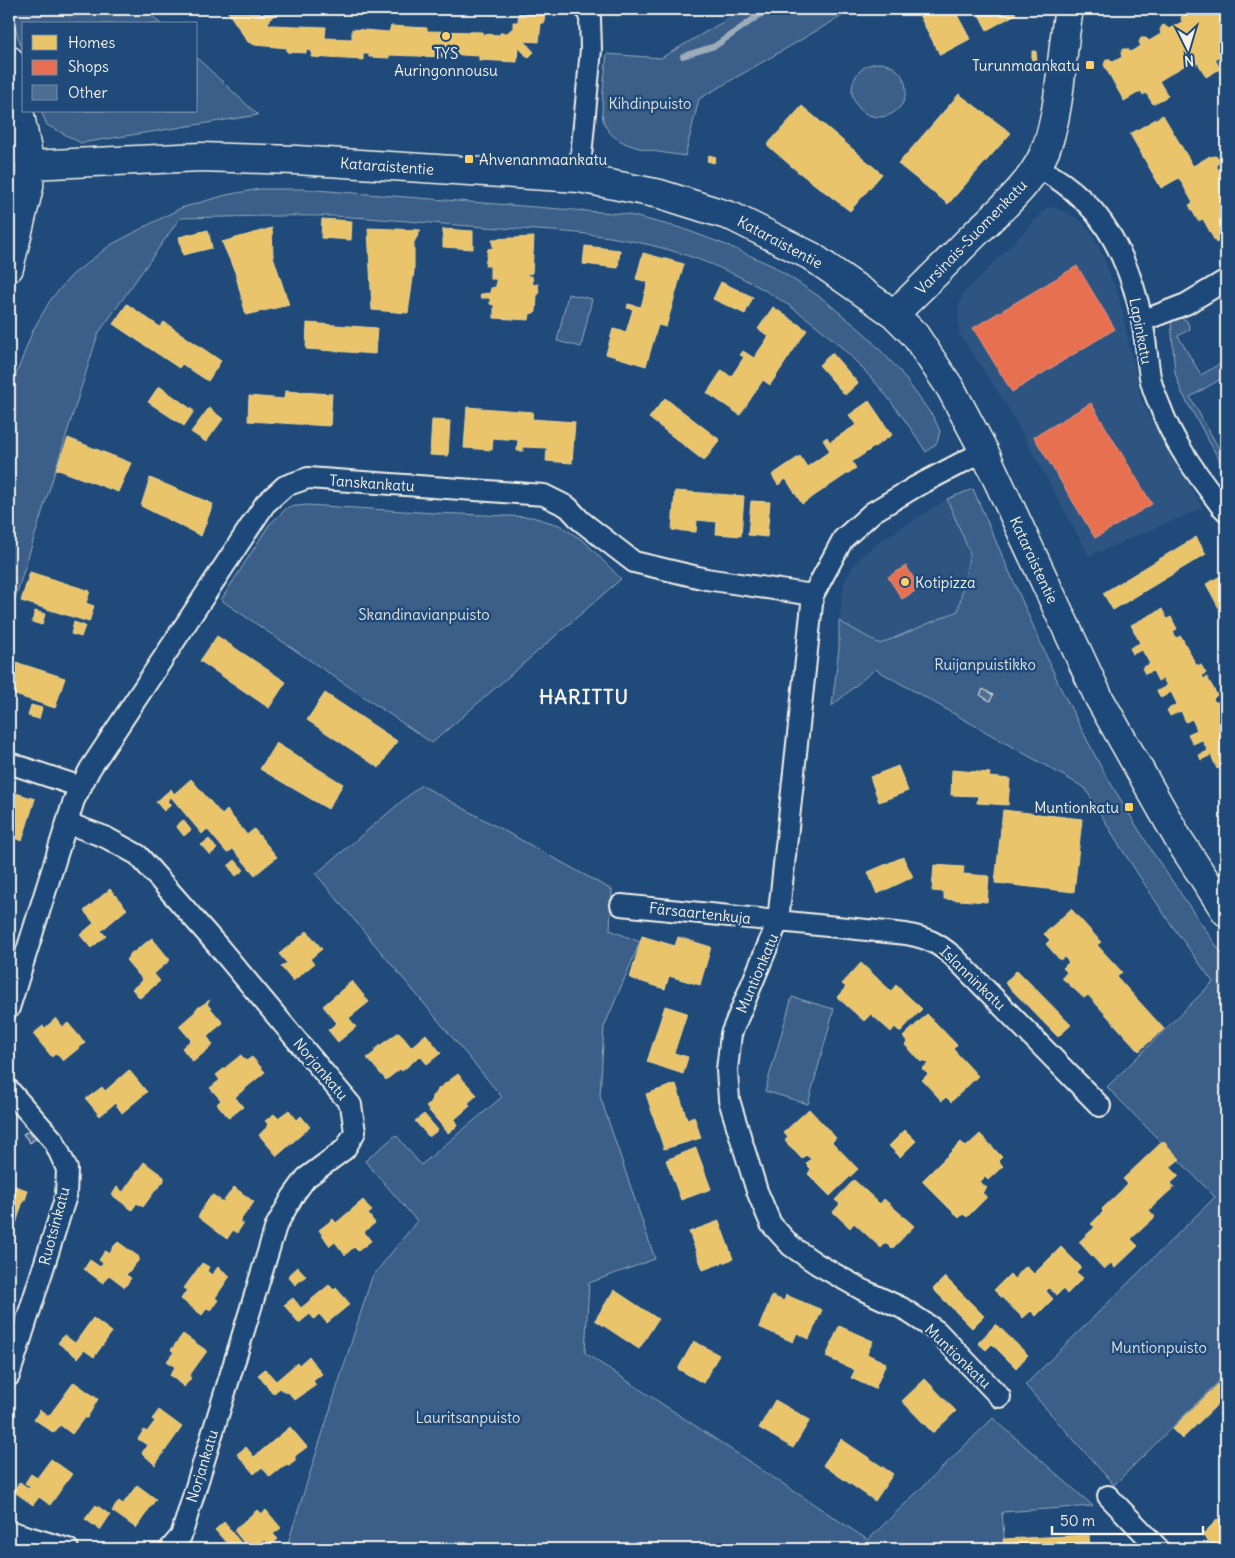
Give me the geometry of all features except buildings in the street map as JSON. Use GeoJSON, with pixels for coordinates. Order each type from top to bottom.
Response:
{"type":"FeatureCollection","features":[{"type":"Feature","properties":{"kind":"street"},"geometry":{"type":"LineString","coordinates":[[579,178],[591,49],[590,18],[586,9]]}},
{"type":"Feature","properties":{"kind":"street","name":"Varsinais-Suomenkatu"},"geometry":{"type":"LineString","coordinates":[[894,314],[1020,189],[1037,167],[1049,142],[1056,112],[1069,9]]}},
{"type":"Feature","properties":{"kind":"street"},"geometry":{"type":"LineString","coordinates":[[9,60],[30,165],[28,187],[9,268]]}},
{"type":"Feature","properties":{"kind":"street","name":"Kataraistentie"},"geometry":{"type":"LineString","coordinates":[[30,165],[201,157],[296,160],[579,178],[660,194],[733,217],[811,256],[894,314],[915,335],[951,389],[984,451],[1099,698],[1179,840],[1226,912]]}},
{"type":"Feature","properties":{"kind":"street","name":"Lapinkatu"},"geometry":{"type":"LineString","coordinates":[[1037,167],[1058,179],[1084,200],[1103,224],[1118,248],[1129,276],[1142,321],[1150,379],[1170,431],[1195,471],[1220,506],[1226,511]]}},
{"type":"Feature","properties":{"kind":"street"},"geometry":{"type":"LineString","coordinates":[[1142,321],[1186,304],[1226,280]]}},
{"type":"Feature","properties":{"kind":"street","name":"Muntionkatu"},"geometry":{"type":"LineString","coordinates":[[984,451],[872,512],[843,539],[813,595],[778,922],[732,1034],[727,1070],[729,1100],[757,1192],[770,1224],[791,1246],[817,1264],[863,1290],[902,1308],[937,1331],[1000,1397]]}},
{"type":"Feature","properties":{"kind":"street","name":"Tanskankatu"},"geometry":{"type":"LineString","coordinates":[[77,793],[116,729],[265,504],[286,486],[308,478],[544,495],[568,507],[581,521],[634,562],[706,579],[813,595]]}},
{"type":"Feature","properties":{"kind":"street"},"geometry":{"type":"LineString","coordinates":[[9,763],[77,793],[9,1008]]}},
{"type":"Feature","properties":{"kind":"street","name":"Norjankatu"},"geometry":{"type":"LineString","coordinates":[[67,823],[105,837],[138,855],[217,945],[351,1105],[355,1132],[345,1149],[306,1178],[276,1226],[180,1536],[170,1549]]}},
{"type":"Feature","properties":{"kind":"street","name":"Färsaartenkuja"},"geometry":{"type":"LineString","coordinates":[[621,905],[778,922]]}},
{"type":"Feature","properties":{"kind":"street","name":"Islanninkatu"},"geometry":{"type":"LineString","coordinates":[[778,922],[906,934],[926,938],[939,944],[1100,1106]]}},
{"type":"Feature","properties":{"kind":"street","name":"Ruotsinkatu"},"geometry":{"type":"LineString","coordinates":[[9,1090],[54,1140],[67,1169],[66,1196],[9,1376]]}},
{"type":"Feature","properties":{"kind":"street"},"geometry":{"type":"LineString","coordinates":[[1108,1496],[1159,1549]]}},
{"type":"Feature","properties":{"kind":"street"},"geometry":{"type":"LineString","coordinates":[[9,1531],[68,1549]]}},
{"type":"Feature","properties":{"kind":"shaded area"},"geometry":{"type":"Polygon","coordinates":[[[1048,207],[1066,212],[1080,220],[1090,231],[1101,251],[1119,297],[1141,399],[1151,421],[1203,508],[1089,556],[1009,409],[959,333],[958,308],[964,293],[1048,207]]]}},
{"type":"Feature","properties":{"kind":"shaded area"},"geometry":{"type":"Polygon","coordinates":[[[947,499],[970,553],[958,611],[880,644],[839,621],[844,583],[852,568],[863,555],[873,546],[947,499]]]}},
{"type":"Feature","properties":{"kind":"green space"},"geometry":{"type":"Polygon","coordinates":[[[10,9],[145,9],[159,22],[22,22],[22,50],[10,9]]]}},
{"type":"Feature","properties":{"kind":"green space","name":"Kihdinpuisto"},"geometry":{"type":"Polygon","coordinates":[[[745,9],[854,9],[699,99],[685,156],[633,146],[611,134],[605,125],[602,112],[607,54],[661,58],[745,9]]]}},
{"type":"Feature","properties":{"kind":"green space"},"geometry":{"type":"Polygon","coordinates":[[[198,59],[258,115],[81,143],[47,125],[41,112],[198,112],[198,59]]]}},
{"type":"Feature","properties":{"kind":"green space"},"geometry":{"type":"Polygon","coordinates":[[[879,63],[898,71],[906,90],[898,109],[879,117],[860,109],[852,90],[860,71],[879,63]]]}},
{"type":"Feature","properties":{"kind":"green space"},"geometry":{"type":"Polygon","coordinates":[[[259,189],[303,189],[625,214],[681,228],[729,246],[773,266],[823,299],[864,333],[899,370],[934,418],[940,431],[937,443],[926,452],[898,411],[868,375],[835,342],[800,313],[761,288],[720,268],[675,252],[627,240],[588,234],[368,218],[295,216],[180,218],[98,334],[9,618],[9,393],[33,330],[51,299],[72,275],[109,246],[148,225],[181,208],[226,195],[259,189]]]}},
{"type":"Feature","properties":{"kind":"green space"},"geometry":{"type":"Polygon","coordinates":[[[568,294],[592,299],[581,347],[557,341],[568,294]]]}},
{"type":"Feature","properties":{"kind":"green space"},"geometry":{"type":"Polygon","coordinates":[[[1175,318],[1182,318],[1187,321],[1190,329],[1178,336],[1201,375],[1226,360],[1226,376],[1190,397],[1226,461],[1226,472],[1182,393],[1175,373],[1171,321],[1175,318]]]}},
{"type":"Feature","properties":{"kind":"green space"},"geometry":{"type":"Polygon","coordinates":[[[973,489],[1060,687],[1102,769],[1153,853],[1226,960],[1226,1374],[1114,1485],[1025,1385],[1215,1197],[1107,1087],[1213,982],[1168,920],[1085,788],[875,669],[832,706],[839,648],[839,621],[880,644],[958,611],[970,553],[947,499],[973,489]]]}},
{"type":"Feature","properties":{"kind":"green space","name":"Skandinavianpuisto"},"geometry":{"type":"Polygon","coordinates":[[[307,505],[532,517],[559,525],[584,541],[621,579],[432,743],[221,600],[269,525],[288,507],[307,505]]]}},
{"type":"Feature","properties":{"kind":"green space","name":"Lauritsanpuisto"},"geometry":{"type":"Polygon","coordinates":[[[421,785],[612,890],[610,930],[640,942],[604,1027],[600,1096],[655,1259],[589,1283],[585,1353],[868,1540],[993,1418],[1093,1506],[1002,1512],[1005,1549],[286,1549],[372,1277],[417,1221],[365,1161],[396,1135],[421,1165],[502,1097],[316,874],[421,785]]]}},
{"type":"Feature","properties":{"kind":"green space"},"geometry":{"type":"Polygon","coordinates":[[[792,997],[834,1009],[808,1104],[765,1091],[792,997]]]}},
{"type":"Feature","properties":{"kind":"waterway"},"geometry":{"type":"LineString","coordinates":[[683,56],[715,46],[768,9]]}},
{"type":"Feature","properties":{"kind":"place","name":"TYS Auringonnousu"},"geometry":{"type":"Point","coordinates":[446,36]}},
{"type":"Feature","properties":{"kind":"place","name":"Turunmaankatu"},"geometry":{"type":"Point","coordinates":[1090,65]}},
{"type":"Feature","properties":{"kind":"place","name":"Ahvenanmaankatu"},"geometry":{"type":"Point","coordinates":[469,159]}},
{"type":"Feature","properties":{"kind":"place","name":"Kotipizza"},"geometry":{"type":"Point","coordinates":[905,582]}},
{"type":"Feature","properties":{"kind":"place","name":"Muntionkatu"},"geometry":{"type":"Point","coordinates":[1129,807]}},
{"type":"Feature","properties":{"kind":"district","name":"HARITTU"},"geometry":{"type":"Point","coordinates":[584,696]}},
{"type":"Feature","properties":{"kind":"park label","name":"Ruijanpuistikko"},"geometry":{"type":"Point","coordinates":[985,664]}},
{"type":"Feature","properties":{"kind":"park label","name":"Muntionpuisto"},"geometry":{"type":"Point","coordinates":[1159,1347]}}]}
